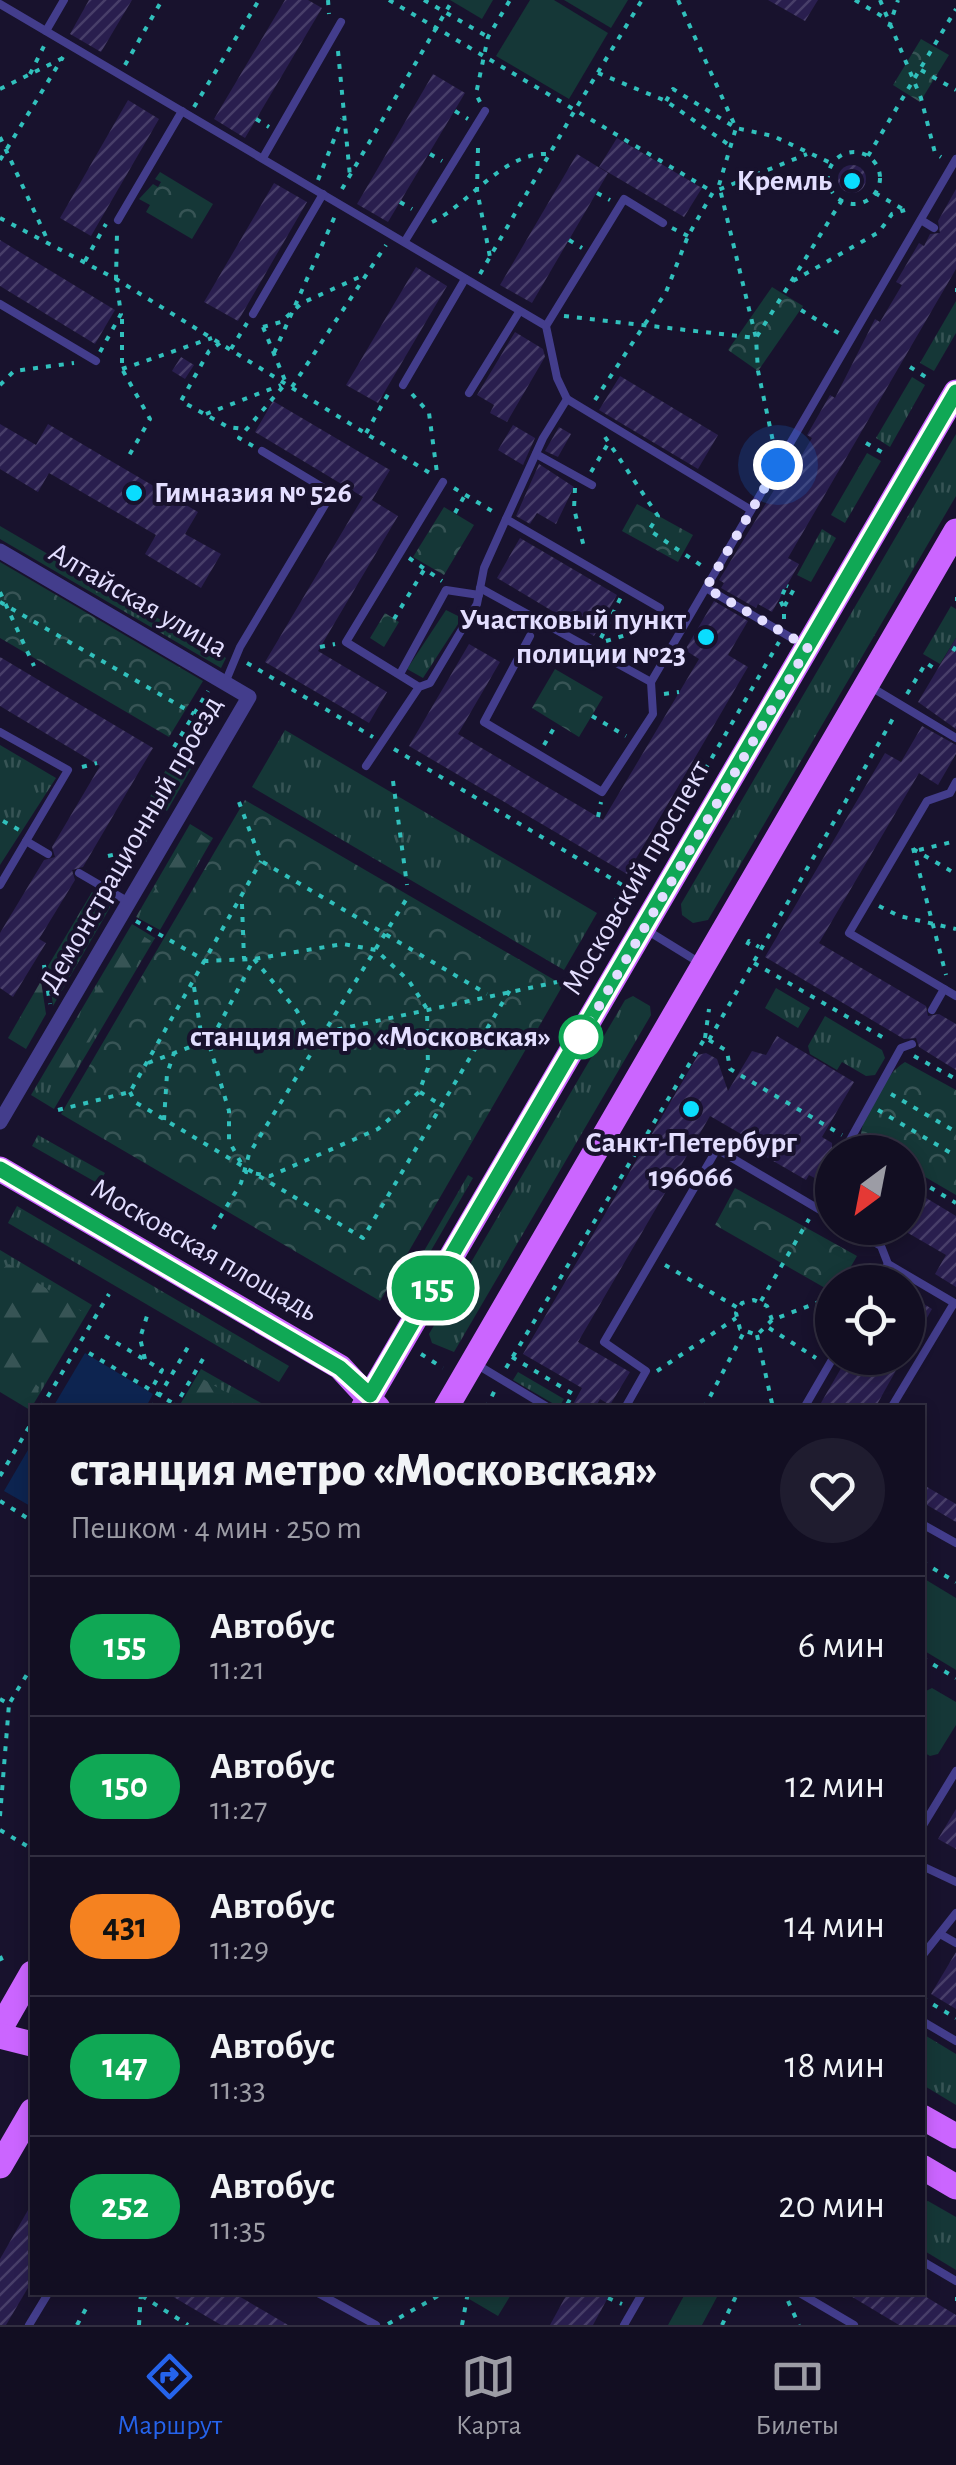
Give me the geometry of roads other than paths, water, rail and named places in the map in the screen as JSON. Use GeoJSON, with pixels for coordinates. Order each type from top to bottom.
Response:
{"type":"FeatureCollection","features":[{"type":"Feature","properties":{"kind":"main road","name":"Московский проспект"},"geometry":{"type":"LineString","coordinates":[[370,1403],[956,392]]}},
{"type":"Feature","properties":{"kind":"main road"},"geometry":{"type":"LineString","coordinates":[[448,1405],[956,531]]}},
{"type":"Feature","properties":{"kind":"main road","name":"Московская площадь"},"geometry":{"type":"LineString","coordinates":[[0,1169],[340,1368],[370,1403]]}},
{"type":"Feature","properties":{"kind":"main road"},"geometry":{"type":"LineString","coordinates":[[30,1977],[0,2032],[30,2043]]}},
{"type":"Feature","properties":{"kind":"main road"},"geometry":{"type":"LineString","coordinates":[[925,2119],[956,2136]]}},
{"type":"Feature","properties":{"kind":"main road"},"geometry":{"type":"LineString","coordinates":[[0,2166],[29,2125]]}},
{"type":"Feature","properties":{"kind":"main road"},"geometry":{"type":"LineString","coordinates":[[925,2169],[956,2186]]}},
{"type":"Feature","properties":{"kind":"street","name":"Алтайская улица"},"geometry":{"type":"LineString","coordinates":[[0,551],[218,684],[249,697]]}},
{"type":"Feature","properties":{"kind":"street","name":"Демонстрационный проезд"},"geometry":{"type":"LineString","coordinates":[[0,1122],[249,697]]}},
{"type":"Feature","properties":{"kind":"lane"},"geometry":{"type":"LineString","coordinates":[[46,31],[64,0]]}},
{"type":"Feature","properties":{"kind":"lane"},"geometry":{"type":"LineString","coordinates":[[0,4],[264,156],[546,326]]}},
{"type":"Feature","properties":{"kind":"lane"},"geometry":{"type":"LineString","coordinates":[[264,156],[339,26]]}},
{"type":"Feature","properties":{"kind":"lane"},"geometry":{"type":"LineString","coordinates":[[404,241],[485,111]]}},
{"type":"Feature","properties":{"kind":"lane"},"geometry":{"type":"LineString","coordinates":[[118,220],[185,113]]}},
{"type":"Feature","properties":{"kind":"lane"},"geometry":{"type":"LineString","coordinates":[[530,636],[484,722],[602,792],[653,714],[652,682],[954,162]]}},
{"type":"Feature","properties":{"kind":"lane"},"geometry":{"type":"LineString","coordinates":[[253,314],[319,191]]}},
{"type":"Feature","properties":{"kind":"lane"},"geometry":{"type":"LineString","coordinates":[[663,223],[624,199],[546,326],[558,378],[567,399],[752,510]]}},
{"type":"Feature","properties":{"kind":"lane"},"geometry":{"type":"LineString","coordinates":[[921,220],[934,228]]}},
{"type":"Feature","properties":{"kind":"lane"},"geometry":{"type":"LineString","coordinates":[[400,382],[465,279]]}},
{"type":"Feature","properties":{"kind":"lane"},"geometry":{"type":"LineString","coordinates":[[0,304],[96,361]]}},
{"type":"Feature","properties":{"kind":"lane"},"geometry":{"type":"LineString","coordinates":[[469,393],[520,312]]}},
{"type":"Feature","properties":{"kind":"lane"},"geometry":{"type":"LineString","coordinates":[[366,766],[420,687],[430,683],[480,591],[506,519],[567,399]]}},
{"type":"Feature","properties":{"kind":"lane"},"geometry":{"type":"LineString","coordinates":[[218,684],[239,658],[246,636],[332,492],[262,450]]}},
{"type":"Feature","properties":{"kind":"lane"},"geometry":{"type":"LineString","coordinates":[[536,454],[586,482]]}},
{"type":"Feature","properties":{"kind":"lane"},"geometry":{"type":"LineString","coordinates":[[420,687],[346,642],[440,480]]}},
{"type":"Feature","properties":{"kind":"lane"},"geometry":{"type":"LineString","coordinates":[[506,519],[660,608]]}},
{"type":"Feature","properties":{"kind":"lane"},"geometry":{"type":"LineString","coordinates":[[706,588],[808,647]]}},
{"type":"Feature","properties":{"kind":"lane"},"geometry":{"type":"LineString","coordinates":[[400,674],[446,590],[480,591],[652,682]]}},
{"type":"Feature","properties":{"kind":"lane"},"geometry":{"type":"LineString","coordinates":[[867,685],[956,738]]}},
{"type":"Feature","properties":{"kind":"lane"},"geometry":{"type":"LineString","coordinates":[[0,732],[68,770],[0,885]]}},
{"type":"Feature","properties":{"kind":"lane"},"geometry":{"type":"LineString","coordinates":[[956,782],[950,793],[927,802],[850,933],[956,996]]}},
{"type":"Feature","properties":{"kind":"lane"},"geometry":{"type":"LineString","coordinates":[[28,838],[48,854]]}},
{"type":"Feature","properties":{"kind":"lane"},"geometry":{"type":"LineString","coordinates":[[79,873],[128,902]]}},
{"type":"Feature","properties":{"kind":"lane"},"geometry":{"type":"LineString","coordinates":[[644,929],[704,965]]}},
{"type":"Feature","properties":{"kind":"lane"},"geometry":{"type":"LineString","coordinates":[[932,1010],[946,987]]}},
{"type":"Feature","properties":{"kind":"lane"},"geometry":{"type":"LineString","coordinates":[[853,1135],[901,1048],[912,1044]]}},
{"type":"Feature","properties":{"kind":"lane"},"geometry":{"type":"LineString","coordinates":[[627,1405],[646,1371],[604,1342],[718,1149],[815,1206]]}},
{"type":"Feature","properties":{"kind":"lane"},"geometry":{"type":"LineString","coordinates":[[879,1245],[888,1264],[955,1304],[893,1405]]}},
{"type":"Feature","properties":{"kind":"lane"},"geometry":{"type":"LineString","coordinates":[[473,1362],[544,1405]]}},
{"type":"Feature","properties":{"kind":"lane"},"geometry":{"type":"LineString","coordinates":[[806,1405],[823,1375]]}},
{"type":"Feature","properties":{"kind":"lane"},"geometry":{"type":"LineString","coordinates":[[925,1526],[956,1544]]}},
{"type":"Feature","properties":{"kind":"lane"},"geometry":{"type":"LineString","coordinates":[[925,1822],[956,1770]]}},
{"type":"Feature","properties":{"kind":"lane"},"geometry":{"type":"LineString","coordinates":[[925,1867],[956,1882]]}},
{"type":"Feature","properties":{"kind":"lane"},"geometry":{"type":"LineString","coordinates":[[925,1952],[956,1913]]}},
{"type":"Feature","properties":{"kind":"lane"},"geometry":{"type":"LineString","coordinates":[[940,1934],[956,1943]]}},
{"type":"Feature","properties":{"kind":"lane"},"geometry":{"type":"LineString","coordinates":[[925,2023],[956,2041]]}},
{"type":"Feature","properties":{"kind":"lane"},"geometry":{"type":"LineString","coordinates":[[925,2263],[956,2281]]}},
{"type":"Feature","properties":{"kind":"lane"},"geometry":{"type":"LineString","coordinates":[[29,2325],[47,2295]]}},
{"type":"Feature","properties":{"kind":"lane"},"geometry":{"type":"LineString","coordinates":[[321,2295],[376,2325]]}},
{"type":"Feature","properties":{"kind":"lane"},"geometry":{"type":"LineString","coordinates":[[624,2325],[641,2295]]}},
{"type":"Feature","properties":{"kind":"lane"},"geometry":{"type":"LineString","coordinates":[[803,2295],[854,2325]]}},
{"type":"Feature","properties":{"kind":"water"},"geometry":{"type":"Polygon","coordinates":[[[85,1353],[153,1394],[147,1405],[54,1405],[85,1353]]]}},
{"type":"Feature","properties":{"kind":"water"},"geometry":{"type":"Polygon","coordinates":[[[30,1446],[30,1506],[4,1491],[30,1446]]]}},
{"type":"Feature","properties":{"kind":"place","name":"Кремль"},"geometry":{"type":"Point","coordinates":[852,181]}},
{"type":"Feature","properties":{"kind":"place","name":"Гимназия № 526"},"geometry":{"type":"Point","coordinates":[134,493]}},
{"type":"Feature","properties":{"kind":"place","name":"Участковый пункт полиции №23"},"geometry":{"type":"Point","coordinates":[706,637]}},
{"type":"Feature","properties":{"kind":"place","name":"станция метро «Московская»"},"geometry":{"type":"Point","coordinates":[581,1037]}},
{"type":"Feature","properties":{"kind":"place","name":"Санкт-Петербург 196066"},"geometry":{"type":"Point","coordinates":[691,1109]}}]}
